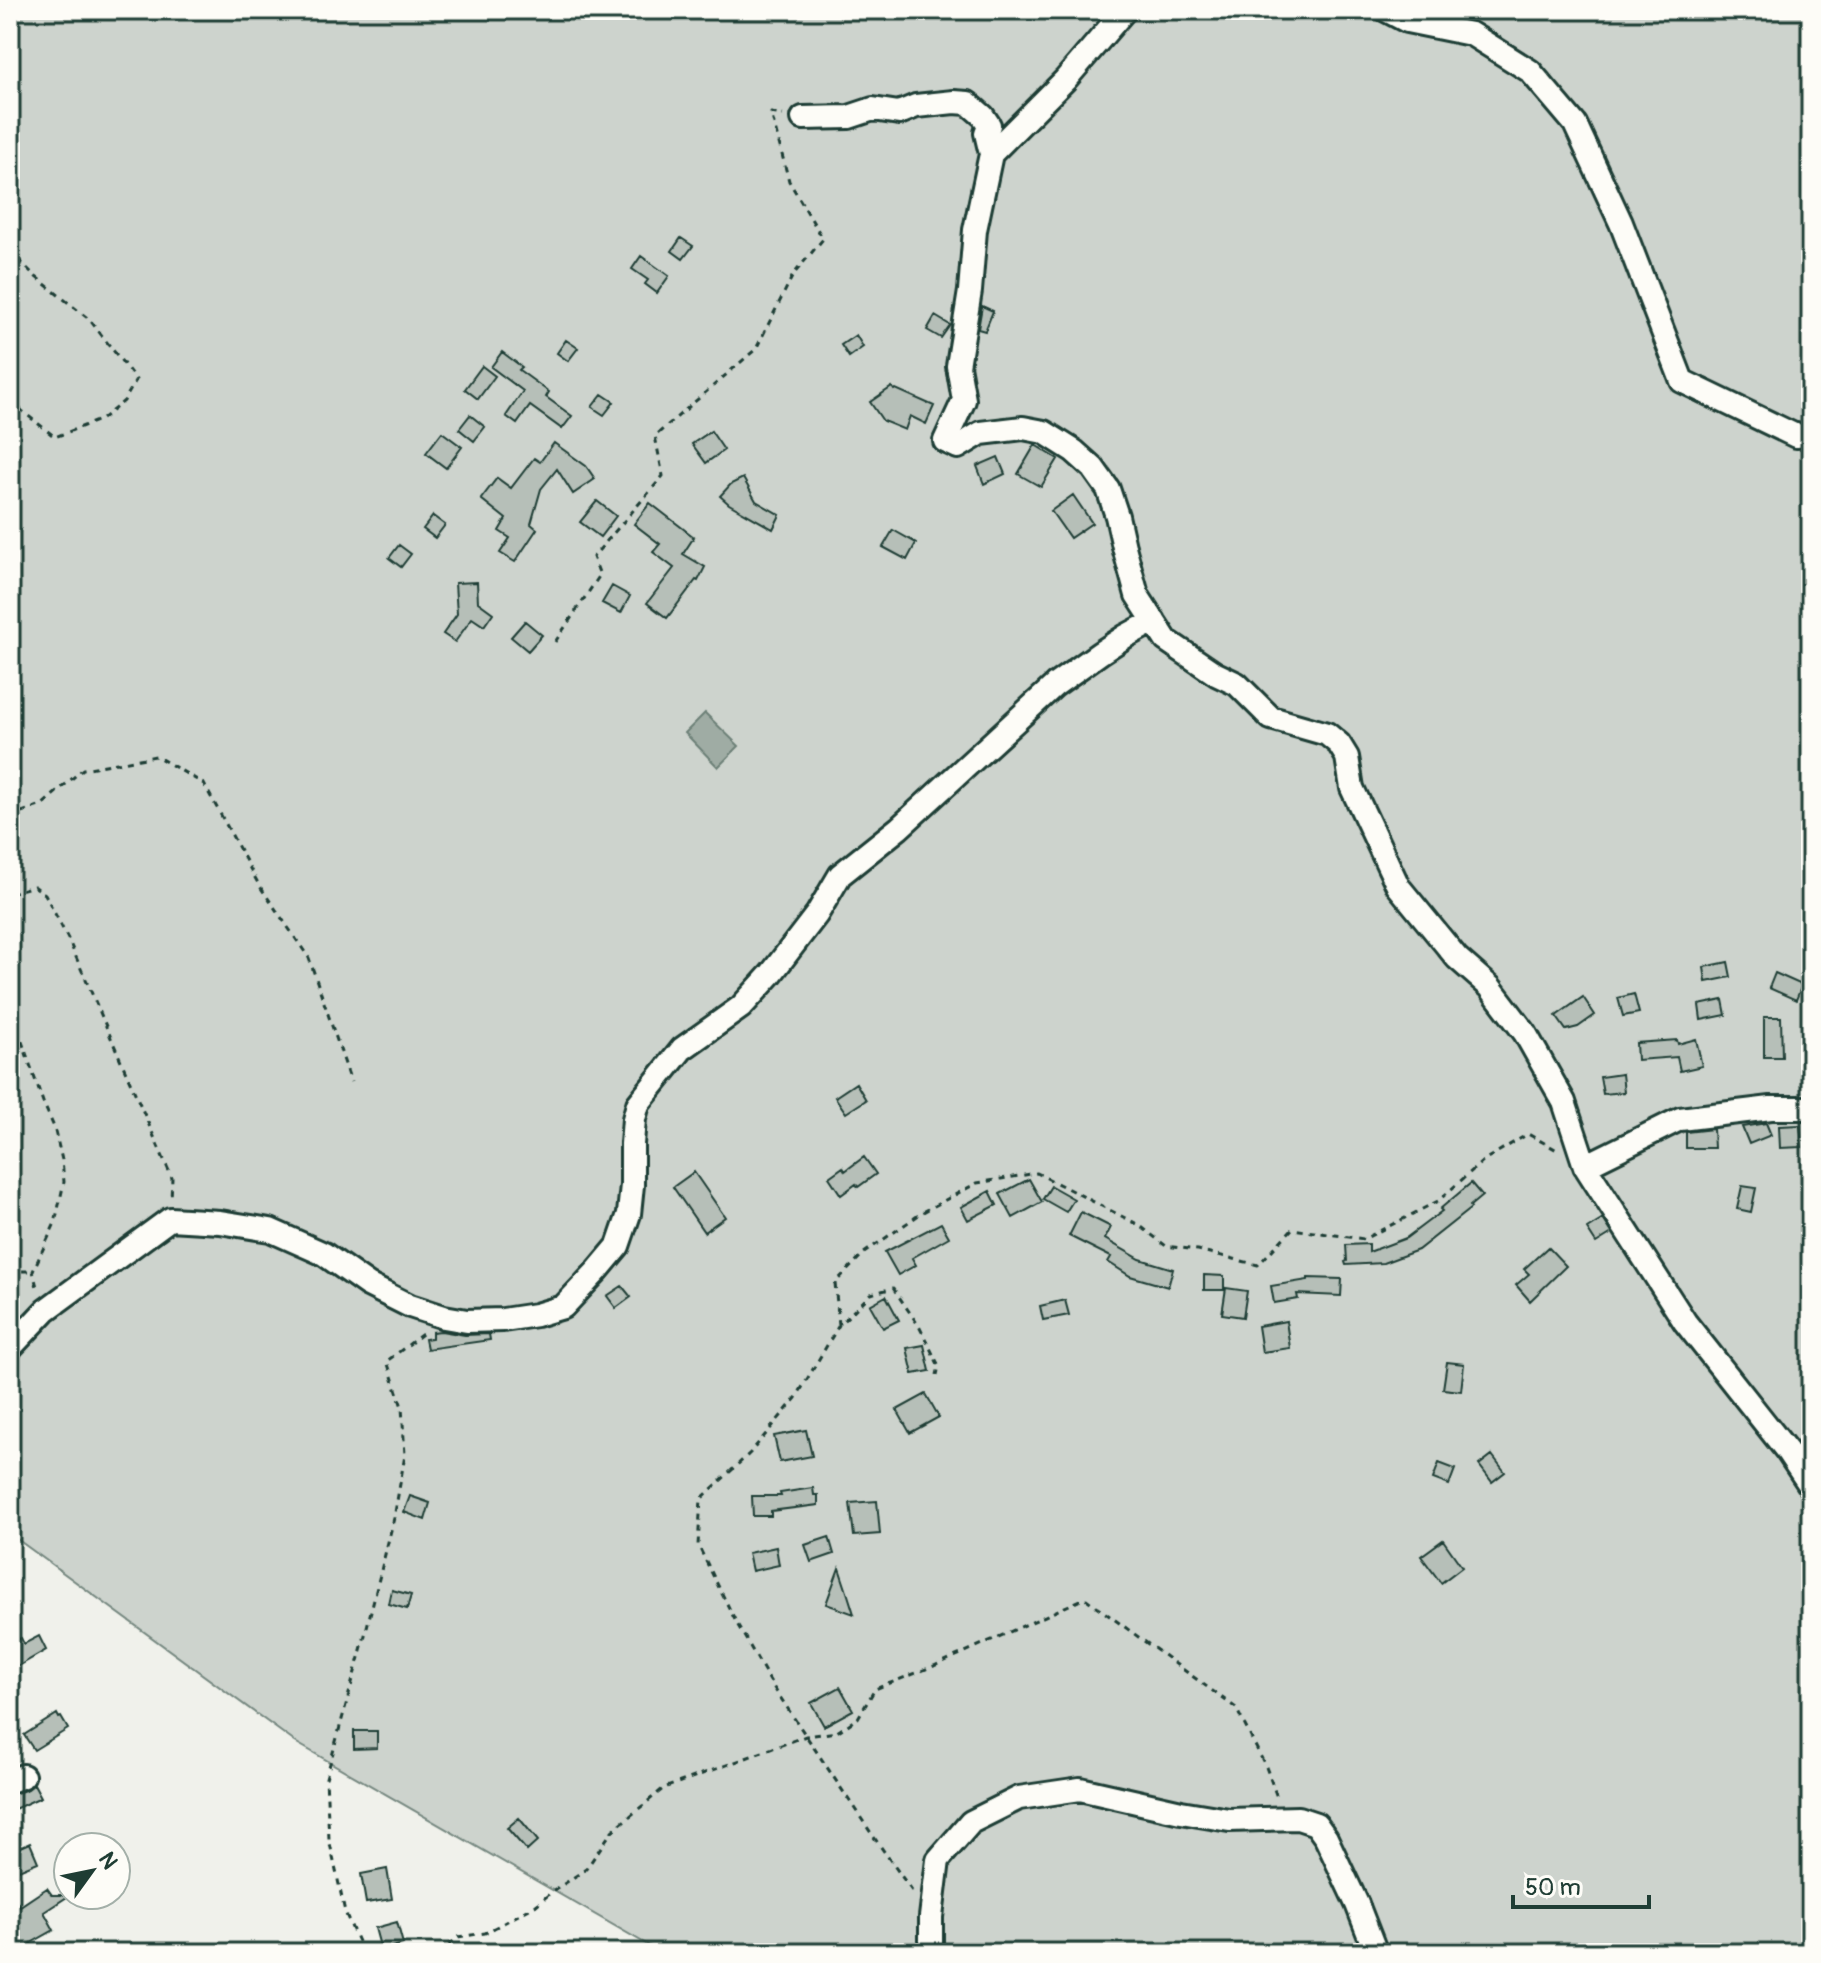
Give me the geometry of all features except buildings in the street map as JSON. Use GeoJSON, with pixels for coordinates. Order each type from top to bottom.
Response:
{"type":"FeatureCollection","features":[{"type":"Feature","properties":{"kind":"street"},"geometry":{"type":"LineString","coordinates":[[991,154],[1065,80],[1125,10]]}},
{"type":"Feature","properties":{"kind":"street"},"geometry":{"type":"LineString","coordinates":[[1386,10],[1407,21],[1471,34],[1530,71],[1575,124],[1621,223],[1682,381],[1796,436],[1811,434]]}},
{"type":"Feature","properties":{"kind":"street"},"geometry":{"type":"LineString","coordinates":[[803,118],[849,117],[873,109],[899,113],[916,106],[954,102],[968,103],[983,116],[989,125],[986,133],[991,154],[975,230],[970,291],[958,366],[964,400],[945,441],[958,447],[981,433],[1023,428],[1044,432],[1074,451],[1093,468],[1108,489],[1137,595],[1166,640],[1216,674],[1237,684],[1271,718],[1327,734],[1339,744],[1347,757],[1352,788],[1398,886],[1457,958],[1490,987],[1525,1033],[1564,1102],[1585,1166],[1685,1322],[1787,1451],[1811,1487]]}},
{"type":"Feature","properties":{"kind":"street"},"geometry":{"type":"LineString","coordinates":[[10,1348],[43,1314],[170,1219],[220,1222],[270,1230],[324,1254],[368,1285],[410,1306],[444,1317],[467,1321],[503,1320],[563,1307],[618,1246],[629,1214],[634,1119],[638,1104],[682,1049],[741,1007],[771,974],[817,914],[840,875],[899,828],[1055,685],[1126,636],[1154,621]]}},
{"type":"Feature","properties":{"kind":"street"},"geometry":{"type":"LineString","coordinates":[[1585,1166],[1680,1119],[1771,1108],[1811,1108]]}},
{"type":"Feature","properties":{"kind":"street"},"geometry":{"type":"LineString","coordinates":[[931,1953],[931,1917],[938,1860],[971,1822],[1019,1798],[1080,1789],[1229,1820],[1298,1818],[1316,1824],[1326,1838],[1357,1904],[1376,1953]]}},
{"type":"Feature","properties":{"kind":"path"},"geometry":{"type":"LineString","coordinates":[[555,642],[600,575],[593,557],[663,476],[655,436],[756,349],[793,275],[823,239],[789,181],[771,113],[803,118]]}},
{"type":"Feature","properties":{"kind":"path"},"geometry":{"type":"LineString","coordinates":[[10,251],[36,277],[90,320],[136,380],[124,401],[102,419],[55,437],[21,410],[10,396]]}},
{"type":"Feature","properties":{"kind":"path"},"geometry":{"type":"LineString","coordinates":[[10,816],[42,805],[83,769],[156,756],[204,784],[259,885],[309,958],[351,1082]]}},
{"type":"Feature","properties":{"kind":"path"},"geometry":{"type":"LineString","coordinates":[[10,893],[34,886],[45,894],[69,941],[172,1178],[170,1219]]}},
{"type":"Feature","properties":{"kind":"path"},"geometry":{"type":"LineString","coordinates":[[10,1007],[54,1127],[62,1160],[64,1182],[55,1223],[33,1271],[43,1314]]}},
{"type":"Feature","properties":{"kind":"path"},"geometry":{"type":"LineString","coordinates":[[839,1325],[835,1283],[864,1253],[911,1220],[977,1183],[1037,1173],[1139,1225],[1166,1246],[1198,1250],[1258,1265],[1292,1229],[1364,1239],[1438,1201],[1484,1160],[1528,1134],[1585,1166]]}},
{"type":"Feature","properties":{"kind":"path"},"geometry":{"type":"LineString","coordinates":[[10,1271],[33,1271]]}},
{"type":"Feature","properties":{"kind":"path"},"geometry":{"type":"LineString","coordinates":[[931,1917],[774,1688],[736,1622],[698,1545],[701,1499],[750,1453],[796,1398],[839,1325],[871,1294],[893,1288],[919,1326],[939,1366],[937,1375]]}},
{"type":"Feature","properties":{"kind":"path"},"geometry":{"type":"LineString","coordinates":[[363,1953],[345,1912],[332,1854],[326,1778],[394,1518],[405,1455],[402,1407],[387,1361],[444,1317]]}},
{"type":"Feature","properties":{"kind":"path"},"geometry":{"type":"LineString","coordinates":[[440,1953],[458,1937],[485,1933],[535,1906],[586,1869],[612,1831],[664,1788],[806,1736],[837,1732],[858,1718],[875,1689],[1085,1598],[1236,1708],[1266,1767],[1285,1819]]}},
{"type":"Feature","properties":{"kind":"shaded area"},"geometry":{"type":"Polygon","coordinates":[[[10,10],[1811,10],[1811,1953],[662,1953],[295,1742],[10,1534],[10,10]]]}},
{"type":"Feature","properties":{"kind":"shaded area"},"geometry":{"type":"Polygon","coordinates":[[[705,713],[739,746],[718,767],[685,733],[705,713]]]}}]}
